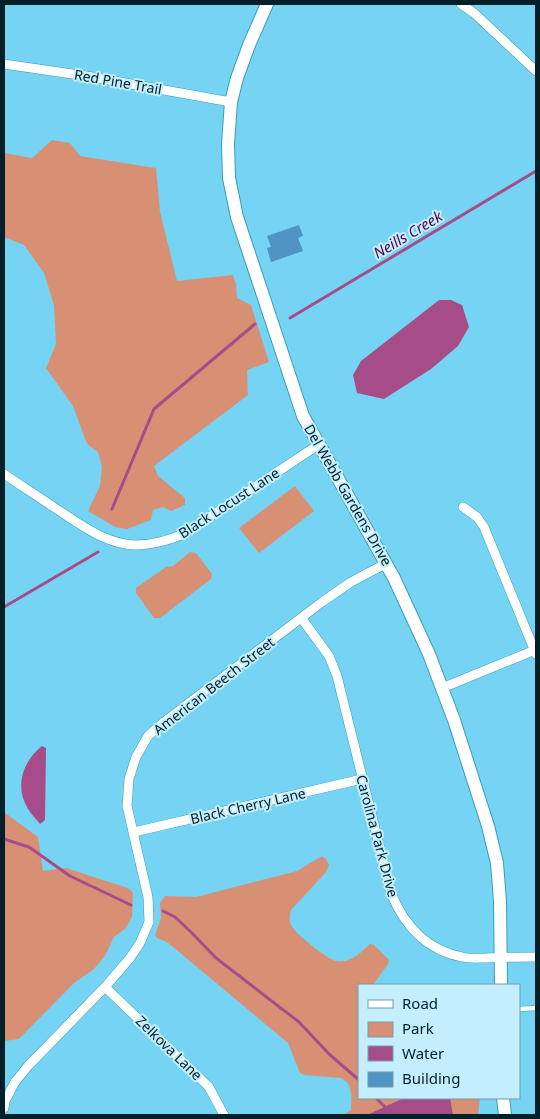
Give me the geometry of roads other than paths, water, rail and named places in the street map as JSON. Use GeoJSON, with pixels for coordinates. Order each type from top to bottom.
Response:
{"type":"FeatureCollection","features":[{"type":"Feature","properties":{"kind":"street","name":"Del Webb Gardens Drive"},"geometry":{"type":"LineString","coordinates":[[267,4],[249,45],[237,78],[231,102],[228,144],[229,178],[237,217],[303,416],[387,564],[418,627],[462,743],[494,851],[499,888],[501,984]]}},
{"type":"Feature","properties":{"kind":"street"},"geometry":{"type":"LineString","coordinates":[[461,4],[474,13],[536,72]]}},
{"type":"Feature","properties":{"kind":"street","name":"Red Pine Trail"},"geometry":{"type":"LineString","coordinates":[[4,64],[86,76],[231,102]]}},
{"type":"Feature","properties":{"kind":"street","name":"Black Locust Lane"},"geometry":{"type":"LineString","coordinates":[[5,476],[98,534],[119,542],[135,545],[152,544],[184,534],[318,445]]}},
{"type":"Feature","properties":{"kind":"street"},"geometry":{"type":"LineString","coordinates":[[442,688],[535,652],[484,527],[476,517],[463,507]]}},
{"type":"Feature","properties":{"kind":"street","name":"American Beech Street"},"geometry":{"type":"LineString","coordinates":[[4,1108],[15,1082],[28,1066],[105,987],[130,958],[140,943],[148,922],[148,897],[127,806],[129,779],[136,757],[148,736],[164,722],[352,582],[387,564]]}},
{"type":"Feature","properties":{"kind":"street","name":"Carolina Park Drive"},"geometry":{"type":"LineString","coordinates":[[302,619],[329,656],[336,676],[390,893],[408,925],[420,937],[440,950],[463,958],[536,957]]}},
{"type":"Feature","properties":{"kind":"street","name":"Black Cherry Lane"},"geometry":{"type":"LineString","coordinates":[[134,832],[362,779]]}},
{"type":"Feature","properties":{"kind":"street","name":"Zelkova Lane"},"geometry":{"type":"LineString","coordinates":[[105,987],[209,1087],[224,1115]]}},
{"type":"Feature","properties":{"kind":"street"},"geometry":{"type":"LineString","coordinates":[[503,1099],[505,1115]]}},
{"type":"Feature","properties":{"kind":"lane"},"geometry":{"type":"LineString","coordinates":[[520,1008],[536,1008]]}},
{"type":"Feature","properties":{"kind":"water"},"geometry":{"type":"Polygon","coordinates":[[[439,300],[451,300],[462,305],[469,327],[458,346],[431,369],[384,399],[357,393],[353,375],[361,361],[439,300]]]}},
{"type":"Feature","properties":{"kind":"water"},"geometry":{"type":"Polygon","coordinates":[[[42,746],[46,748],[45,820],[40,824],[29,811],[24,800],[21,783],[26,766],[35,752],[42,746]]]}},
{"type":"Feature","properties":{"kind":"water"},"geometry":{"type":"Polygon","coordinates":[[[402,1099],[450,1099],[453,1115],[367,1115],[402,1099]]]}},
{"type":"Feature","properties":{"kind":"waterway","name":"Neills Creek"},"geometry":{"type":"LineString","coordinates":[[290,318],[536,171]]}},
{"type":"Feature","properties":{"kind":"waterway","name":"Neills Creek"},"geometry":{"type":"LineString","coordinates":[[112,509],[154,409],[255,324]]}},
{"type":"Feature","properties":{"kind":"waterway","name":"Neills Creek"},"geometry":{"type":"LineString","coordinates":[[4,607],[98,552]]}},
{"type":"Feature","properties":{"kind":"waterway"},"geometry":{"type":"LineString","coordinates":[[4,839],[29,847],[70,876],[131,905]]}},
{"type":"Feature","properties":{"kind":"waterway"},"geometry":{"type":"LineString","coordinates":[[163,911],[175,917],[216,958],[299,1022],[329,1054],[358,1079]]}},
{"type":"Feature","properties":{"kind":"waterway"},"geometry":{"type":"LineString","coordinates":[[377,1099],[385,1107],[389,1115]]}}]}
